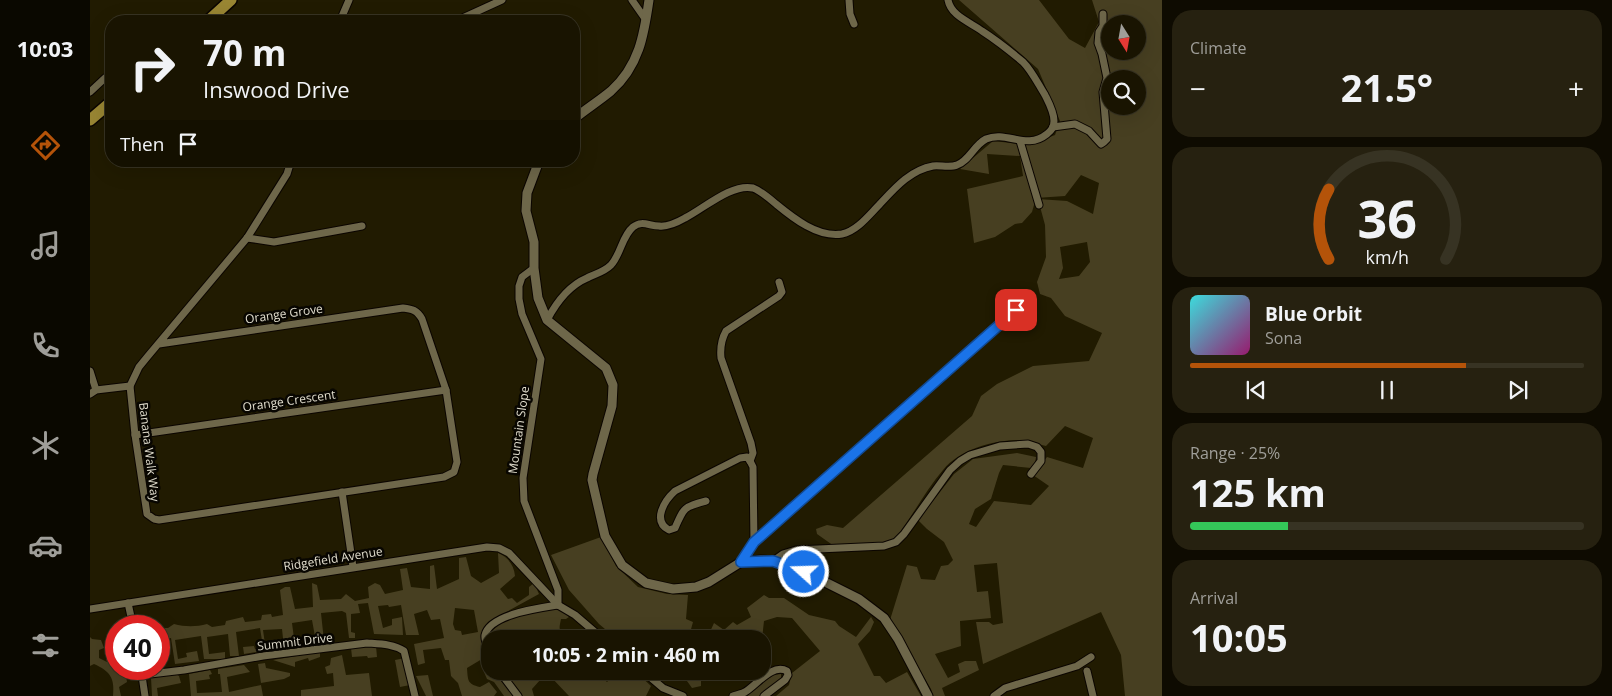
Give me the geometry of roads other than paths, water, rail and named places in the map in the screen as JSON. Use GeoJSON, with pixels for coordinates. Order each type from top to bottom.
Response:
{"type":"FeatureCollection","features":[{"type":"Feature","properties":{"kind":"main road"},"geometry":{"type":"LineString","coordinates":[[215,15],[231,0]]}},
{"type":"Feature","properties":{"kind":"main road"},"geometry":{"type":"LineString","coordinates":[[90,120],[105,107]]}},
{"type":"Feature","properties":{"kind":"street"},"geometry":{"type":"LineString","coordinates":[[343,15],[350,0]]}},
{"type":"Feature","properties":{"kind":"street"},"geometry":{"type":"LineString","coordinates":[[469,15],[502,0]]}},
{"type":"Feature","properties":{"kind":"street"},"geometry":{"type":"LineString","coordinates":[[632,0],[646,20]]}},
{"type":"Feature","properties":{"kind":"street"},"geometry":{"type":"LineString","coordinates":[[580,114],[611,90],[628,73],[638,55],[649,0]]}},
{"type":"Feature","properties":{"kind":"street"},"geometry":{"type":"LineString","coordinates":[[849,0],[850,14],[854,24]]}},
{"type":"Feature","properties":{"kind":"street"},"geometry":{"type":"LineString","coordinates":[[547,320],[560,298],[578,283],[603,271],[610,265],[618,255],[633,227],[643,222],[658,227],[673,223],[745,187],[762,193],[797,220],[815,229],[830,234],[841,234],[851,231],[902,181],[923,168],[955,166],[986,140],[1001,137],[1029,142],[1041,139],[1051,132],[1054,122],[1051,106],[1030,69],[981,30],[956,14],[949,5],[948,0]]}},
{"type":"Feature","properties":{"kind":"street"},"geometry":{"type":"LineString","coordinates":[[1053,126],[1075,124],[1089,131],[1101,144],[1107,139],[1103,92],[1107,78],[1098,43],[1099,32],[1103,26],[1103,14]]}},
{"type":"Feature","properties":{"kind":"street"},"geometry":{"type":"LineString","coordinates":[[90,92],[105,78]]}},
{"type":"Feature","properties":{"kind":"street"},"geometry":{"type":"LineString","coordinates":[[1020,141],[1039,205]]}},
{"type":"Feature","properties":{"kind":"street","name":"Banana Walk Way"},"geometry":{"type":"LineString","coordinates":[[289,167],[287,174],[247,238],[139,368],[130,386],[145,509],[150,517],[154,519],[444,477],[454,472],[457,462],[446,390]]}},
{"type":"Feature","properties":{"kind":"street"},"geometry":{"type":"LineString","coordinates":[[537,167],[527,193],[526,211],[534,242],[534,268],[538,298],[547,320],[606,368],[613,385],[612,406],[592,480],[605,536],[622,565],[646,583],[673,589],[696,587],[709,582],[741,562],[754,542],[1016,310]]}},
{"type":"Feature","properties":{"kind":"street"},"geometry":{"type":"LineString","coordinates":[[247,238],[274,242],[362,226]]}},
{"type":"Feature","properties":{"kind":"street","name":"Mountain Slope"},"geometry":{"type":"LineString","coordinates":[[534,268],[522,277],[518,299],[522,314],[541,359],[523,478],[524,502],[558,590],[558,605]]}},
{"type":"Feature","properties":{"kind":"street"},"geometry":{"type":"LineString","coordinates":[[750,461],[753,453],[751,443],[721,358],[720,348],[722,337],[726,331],[779,296],[782,292],[779,282]]}},
{"type":"Feature","properties":{"kind":"street","name":"Orange Grove"},"geometry":{"type":"LineString","coordinates":[[158,344],[403,308],[412,309],[419,313],[422,319],[446,390]]}},
{"type":"Feature","properties":{"kind":"street"},"geometry":{"type":"LineString","coordinates":[[90,371],[93,392],[130,386]]}},
{"type":"Feature","properties":{"kind":"street","name":"Orange Crescent"},"geometry":{"type":"LineString","coordinates":[[135,435],[446,390]]}},
{"type":"Feature","properties":{"kind":"street"},"geometry":{"type":"LineString","coordinates":[[773,561],[783,554],[796,550],[884,546],[896,542],[904,534],[950,470],[960,461],[970,456],[1000,446],[1028,444],[1042,452],[1041,461],[1031,474]]}},
{"type":"Feature","properties":{"kind":"street"},"geometry":{"type":"LineString","coordinates":[[706,501],[688,506],[682,512],[675,528],[669,530],[663,526],[660,520],[668,498],[674,492],[740,458],[747,457],[753,467],[754,542]]}},
{"type":"Feature","properties":{"kind":"street"},"geometry":{"type":"LineString","coordinates":[[342,492],[353,567]]}},
{"type":"Feature","properties":{"kind":"street","name":"Ridgefield Avenue"},"geometry":{"type":"LineString","coordinates":[[90,609],[487,546],[499,548],[509,553],[558,605]]}},
{"type":"Feature","properties":{"kind":"street"},"geometry":{"type":"LineString","coordinates":[[741,562],[773,561],[811,575],[859,599],[884,618],[928,696]]}},
{"type":"Feature","properties":{"kind":"street"},"geometry":{"type":"LineString","coordinates":[[128,603],[131,615]]}},
{"type":"Feature","properties":{"kind":"street"},"geometry":{"type":"LineString","coordinates":[[487,630],[493,623],[518,613],[558,605],[575,615],[592,630]]}},
{"type":"Feature","properties":{"kind":"street","name":"Summit Drive"},"geometry":{"type":"LineString","coordinates":[[170,670],[193,668],[263,656],[378,644],[396,646],[404,651],[415,696]]}},
{"type":"Feature","properties":{"kind":"street"},"geometry":{"type":"LineString","coordinates":[[994,696],[1005,688],[1077,666],[1091,657]]}},
{"type":"Feature","properties":{"kind":"street"},"geometry":{"type":"LineString","coordinates":[[733,696],[745,692],[770,673],[784,669],[787,671],[788,676],[785,680],[764,696]]}},
{"type":"Feature","properties":{"kind":"street"},"geometry":{"type":"LineString","coordinates":[[1086,671],[1094,696]]}},
{"type":"Feature","properties":{"kind":"street"},"geometry":{"type":"LineString","coordinates":[[143,680],[145,696]]}},
{"type":"Feature","properties":{"kind":"street"},"geometry":{"type":"LineString","coordinates":[[506,680],[518,696]]}},
{"type":"Feature","properties":{"kind":"street"},"geometry":{"type":"LineString","coordinates":[[654,680],[663,688],[683,696]]}}]}
